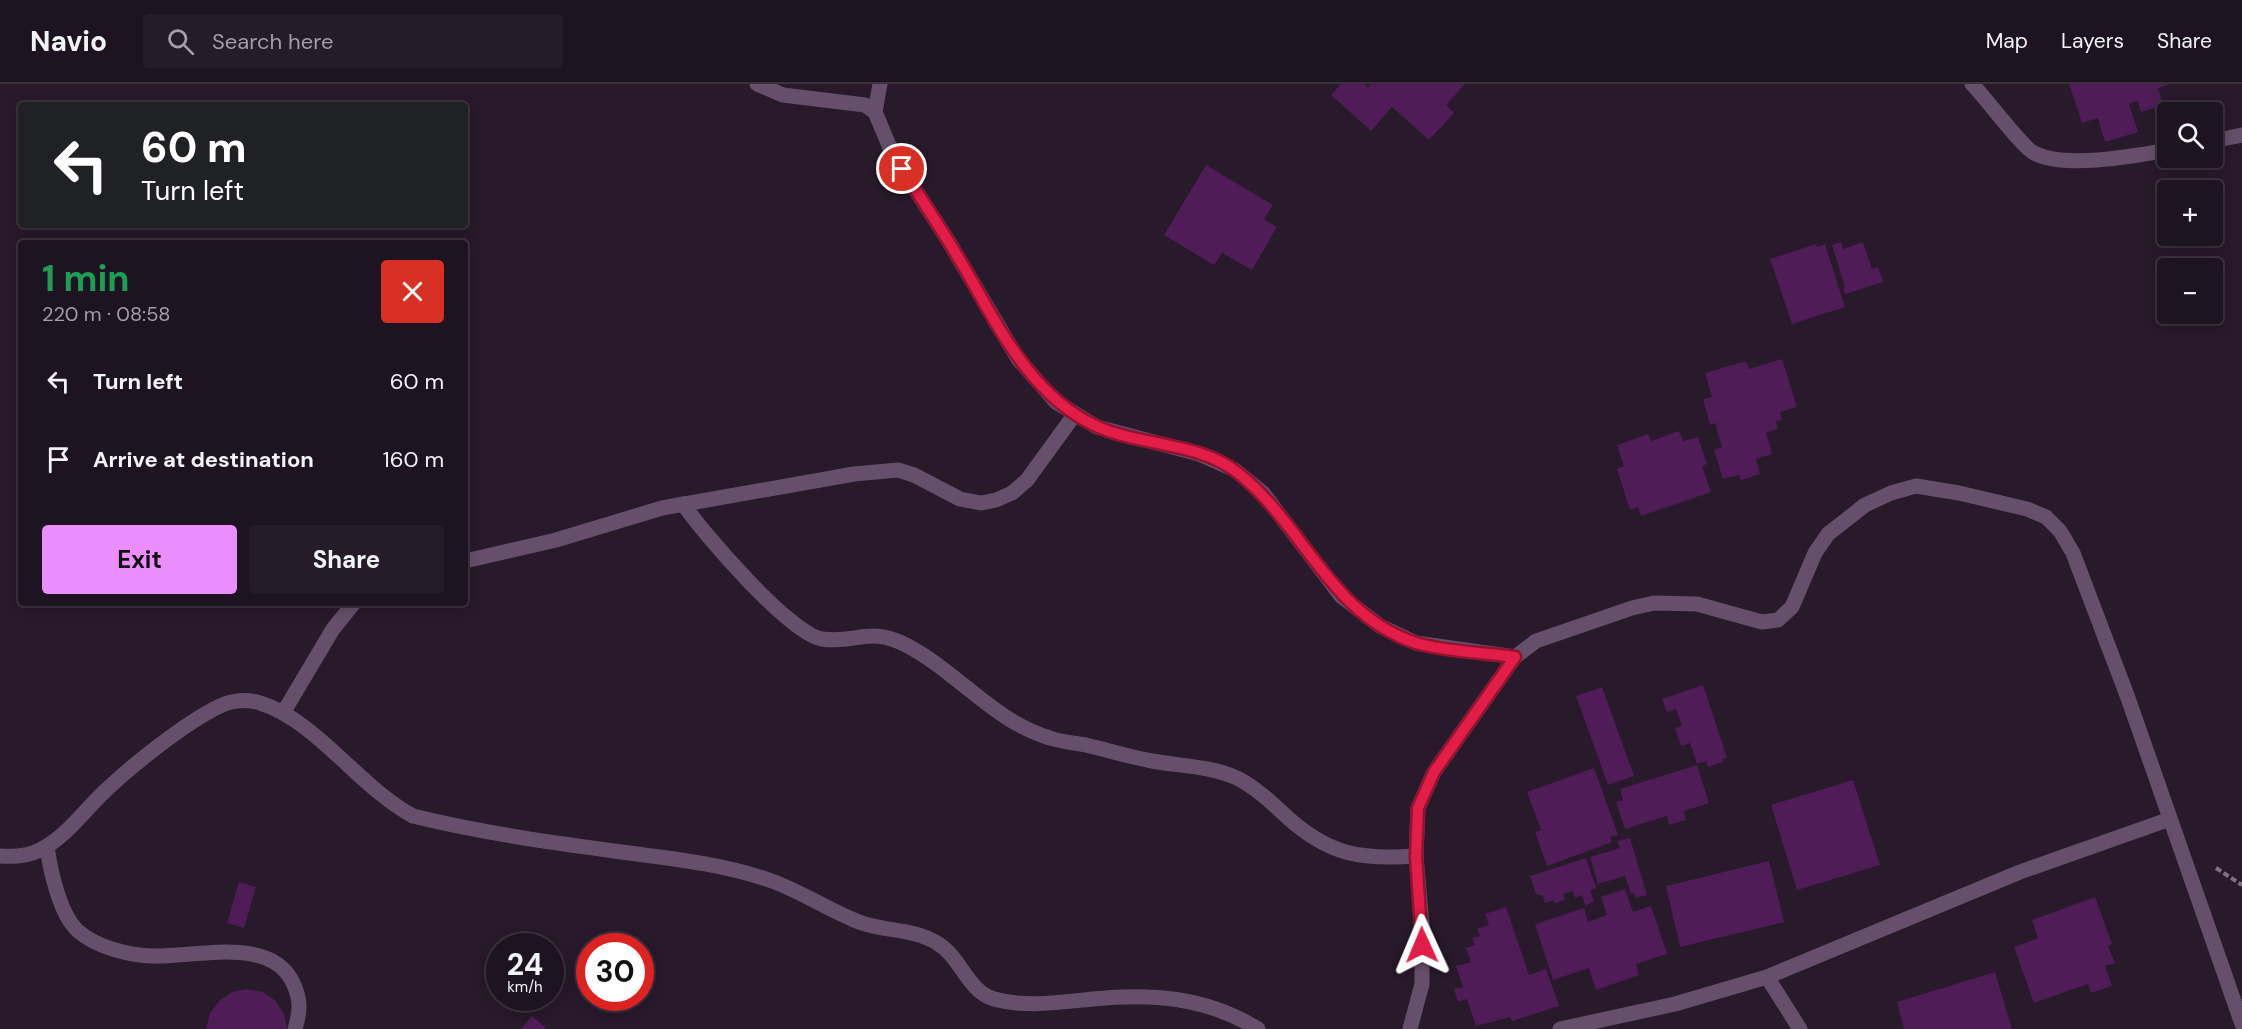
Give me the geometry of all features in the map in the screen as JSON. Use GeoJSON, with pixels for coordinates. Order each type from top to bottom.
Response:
{"type":"FeatureCollection","features":[{"type":"Feature","properties":{"kind":"street"},"geometry":{"type":"LineString","coordinates":[[757,84],[783,95],[865,105],[875,112],[897,162],[949,242],[1018,359],[1056,402],[1097,427],[1199,454],[1235,470],[1263,493],[1341,596],[1380,626],[1416,643],[1515,657]]}},
{"type":"Feature","properties":{"kind":"street"},"geometry":{"type":"LineString","coordinates":[[875,112],[880,84]]}},
{"type":"Feature","properties":{"kind":"street"},"geometry":{"type":"LineString","coordinates":[[1972,84],[2034,153],[2071,161],[2121,159],[2157,152]]}},
{"type":"Feature","properties":{"kind":"street"},"geometry":{"type":"LineString","coordinates":[[2223,139],[2242,135]]}},
{"type":"Feature","properties":{"kind":"street"},"geometry":{"type":"LineString","coordinates":[[468,560],[556,540],[662,507],[842,476],[898,470],[914,475],[960,499],[981,503],[996,500],[1012,493],[1027,480],[1075,414]]}},
{"type":"Feature","properties":{"kind":"street"},"geometry":{"type":"LineString","coordinates":[[1410,1029],[1422,984],[1422,925],[1416,856],[1418,808],[1424,789],[1515,657],[1536,641],[1632,608],[1654,603],[1697,604],[1762,622],[1778,620],[1792,607],[1815,553],[1828,534],[1846,518],[1891,493],[1925,486],[2010,505],[2046,517],[2060,531],[2073,552],[2128,698],[2242,1024]]}},
{"type":"Feature","properties":{"kind":"street"},"geometry":{"type":"LineString","coordinates":[[683,504],[699,527],[722,552],[777,608],[809,634],[833,639],[867,634],[888,637],[927,657],[1016,725],[1052,738],[1151,761],[1218,772],[1237,778],[1302,831],[1333,850],[1347,855],[1393,858],[1416,856]]}},
{"type":"Feature","properties":{"kind":"street"},"geometry":{"type":"LineString","coordinates":[[283,713],[333,629],[352,606]]}},
{"type":"Feature","properties":{"kind":"street"},"geometry":{"type":"LineString","coordinates":[[0,856],[26,855],[47,846],[70,827],[104,791],[154,750],[221,705],[239,701],[260,702],[283,713],[392,805],[413,816],[554,842],[686,861],[768,880],[861,923],[915,932],[929,938],[955,958],[976,989],[992,999],[1052,1005],[1092,999],[1167,997],[1220,1009],[1258,1029]]}},
{"type":"Feature","properties":{"kind":"street"},"geometry":{"type":"LineString","coordinates":[[1560,1029],[1674,1004],[1767,978],[2020,872],[2170,819]]}},
{"type":"Feature","properties":{"kind":"street"},"geometry":{"type":"LineString","coordinates":[[47,846],[55,884],[71,921],[79,931],[105,947],[150,956],[231,951],[259,956],[280,965],[291,978],[300,1000],[295,1029]]}},
{"type":"Feature","properties":{"kind":"street"},"geometry":{"type":"LineString","coordinates":[[1767,978],[1800,1029]]}},
{"type":"Feature","properties":{"kind":"building"},"geometry":{"type":"Polygon","coordinates":[[[1341,84],[1364,84],[1368,87],[1371,84],[1465,84],[1446,105],[1454,113],[1429,140],[1392,107],[1371,131],[1331,95],[1341,84]]]}},
{"type":"Feature","properties":{"kind":"building"},"geometry":{"type":"Polygon","coordinates":[[[2069,84],[2169,84],[2158,88],[2162,102],[2157,102],[2157,107],[2141,112],[2138,101],[2129,104],[2138,132],[2105,142],[2098,118],[2082,123],[2069,84]]]}},
{"type":"Feature","properties":{"kind":"building"},"geometry":{"type":"Polygon","coordinates":[[[1206,165],[1273,205],[1264,219],[1277,227],[1252,270],[1222,253],[1214,265],[1164,235],[1206,165]]]}},
{"type":"Feature","properties":{"kind":"building"},"geometry":{"type":"Polygon","coordinates":[[[1841,242],[1843,249],[1863,242],[1872,269],[1878,267],[1883,282],[1845,294],[1832,245],[1841,242]]]}},
{"type":"Feature","properties":{"kind":"building"},"geometry":{"type":"Polygon","coordinates":[[[1816,244],[1817,247],[1825,244],[1845,307],[1792,324],[1770,259],[1816,244]]]}},
{"type":"Feature","properties":{"kind":"building"},"geometry":{"type":"Polygon","coordinates":[[[1782,359],[1797,407],[1780,412],[1782,420],[1776,421],[1778,429],[1766,433],[1772,454],[1756,459],[1760,474],[1741,480],[1739,475],[1723,479],[1714,450],[1722,447],[1715,423],[1710,425],[1703,399],[1712,397],[1705,373],[1746,361],[1749,369],[1782,359]]]}},
{"type":"Feature","properties":{"kind":"building"},"geometry":{"type":"Polygon","coordinates":[[[1679,431],[1683,441],[1698,437],[1707,464],[1702,466],[1711,492],[1641,516],[1638,507],[1630,510],[1617,469],[1624,466],[1617,445],[1648,434],[1651,441],[1679,431]]]}},
{"type":"Feature","properties":{"kind":"building"},"geometry":{"type":"Polygon","coordinates":[[[1703,685],[1727,758],[1722,759],[1723,762],[1708,767],[1706,761],[1697,764],[1690,743],[1681,746],[1675,728],[1682,726],[1676,709],[1667,712],[1662,699],[1703,685]]]}},
{"type":"Feature","properties":{"kind":"building"},"geometry":{"type":"Polygon","coordinates":[[[1602,687],[1634,776],[1608,785],[1576,696],[1602,687]]]}},
{"type":"Feature","properties":{"kind":"building"},"geometry":{"type":"Polygon","coordinates":[[[1697,765],[1709,803],[1684,811],[1686,820],[1669,825],[1667,816],[1625,829],[1616,802],[1623,800],[1620,789],[1697,765]]]}},
{"type":"Feature","properties":{"kind":"building"},"geometry":{"type":"Polygon","coordinates":[[[1594,768],[1618,835],[1610,837],[1612,842],[1547,866],[1535,832],[1541,830],[1527,792],[1594,768]]]}},
{"type":"Feature","properties":{"kind":"building"},"geometry":{"type":"Polygon","coordinates":[[[1853,780],[1880,865],[1797,890],[1771,805],[1853,780]]]}},
{"type":"Feature","properties":{"kind":"building"},"geometry":{"type":"Polygon","coordinates":[[[1630,838],[1647,895],[1636,898],[1634,893],[1631,894],[1625,876],[1598,884],[1590,857],[1620,848],[1617,841],[1630,838]]]}},
{"type":"Feature","properties":{"kind":"building"},"geometry":{"type":"Polygon","coordinates":[[[1586,858],[1596,888],[1590,890],[1594,902],[1585,905],[1582,895],[1575,898],[1573,891],[1563,894],[1565,900],[1554,903],[1554,900],[1545,903],[1543,896],[1536,894],[1530,876],[1586,858]]]}},
{"type":"Feature","properties":{"kind":"building"},"geometry":{"type":"Polygon","coordinates":[[[1769,861],[1784,922],[1680,947],[1666,886],[1769,861]]]}},
{"type":"Feature","properties":{"kind":"building"},"geometry":{"type":"Polygon","coordinates":[[[239,882],[256,887],[244,928],[227,923],[239,882]]]}},
{"type":"Feature","properties":{"kind":"building"},"geometry":{"type":"Polygon","coordinates":[[[1625,889],[1633,912],[1651,906],[1667,954],[1636,964],[1639,975],[1596,990],[1589,968],[1553,980],[1535,924],[1584,908],[1588,922],[1607,915],[1601,897],[1625,889]]]}},
{"type":"Feature","properties":{"kind":"building"},"geometry":{"type":"Polygon","coordinates":[[[2095,897],[2112,944],[2108,946],[2115,963],[2105,966],[2112,986],[2091,993],[2088,984],[2034,1003],[2014,947],[2038,938],[2032,920],[2095,897]]]}},
{"type":"Feature","properties":{"kind":"building"},"geometry":{"type":"Polygon","coordinates":[[[1506,907],[1529,975],[1546,969],[1559,1006],[1512,1021],[1510,1017],[1476,1026],[1467,999],[1458,1002],[1454,989],[1463,987],[1456,966],[1471,962],[1466,948],[1475,945],[1472,938],[1480,936],[1477,929],[1489,925],[1485,914],[1506,907]]]}},
{"type":"Feature","properties":{"kind":"building"},"geometry":{"type":"Polygon","coordinates":[[[1995,972],[2012,1029],[1904,1029],[1897,1002],[1995,972]]]}},
{"type":"Feature","properties":{"kind":"building"},"geometry":{"type":"Polygon","coordinates":[[[247,989],[263,992],[276,1001],[284,1014],[287,1029],[206,1029],[210,1013],[219,1001],[232,992],[247,989]]]}},
{"type":"Feature","properties":{"kind":"building"},"geometry":{"type":"Polygon","coordinates":[[[532,1016],[547,1029],[521,1029],[532,1016]]]}},
{"type":"Feature","properties":{"kind":"route"},"geometry":{"type":"LineString","coordinates":[[902,169],[949,242],[1018,359],[1056,402],[1097,427],[1199,454],[1235,470],[1263,493],[1341,596],[1380,626],[1416,643],[1515,657],[1424,789],[1418,808],[1416,832],[1422,945]]}}]}
